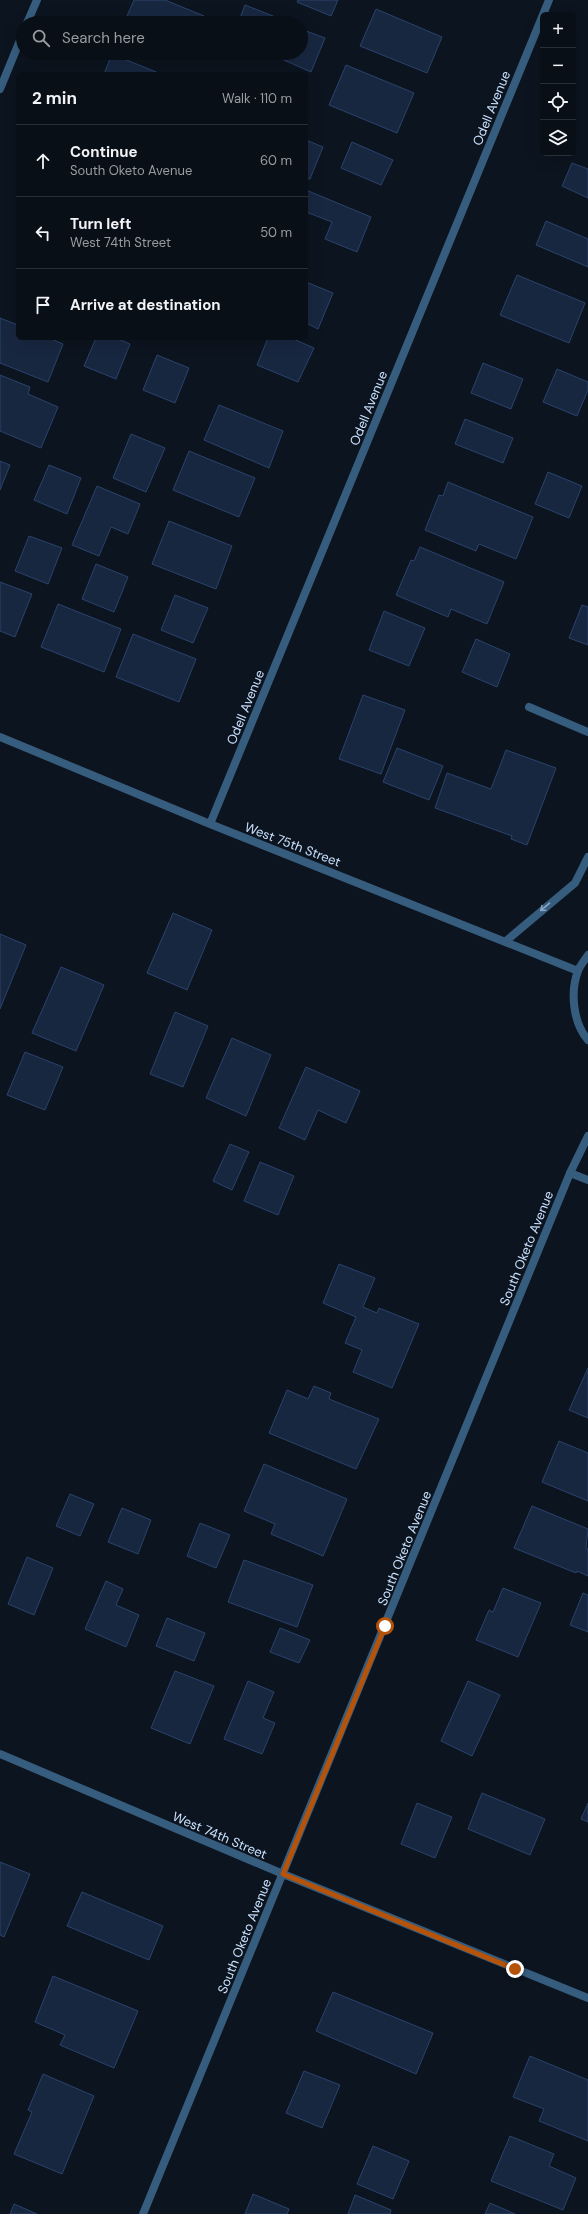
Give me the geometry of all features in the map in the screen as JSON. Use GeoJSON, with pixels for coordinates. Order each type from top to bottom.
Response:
{"type":"FeatureCollection","features":[{"type":"Feature","properties":{"kind":"street"},"geometry":{"type":"LineString","coordinates":[[30,16],[37,0]]}},
{"type":"Feature","properties":{"kind":"street","name":"Odell Avenue"},"geometry":{"type":"LineString","coordinates":[[210,824],[549,0]]}},
{"type":"Feature","properties":{"kind":"street"},"geometry":{"type":"LineString","coordinates":[[0,89],[16,50]]}},
{"type":"Feature","properties":{"kind":"street"},"geometry":{"type":"LineString","coordinates":[[529,707],[588,732]]}},
{"type":"Feature","properties":{"kind":"street","name":"West 75th Street"},"geometry":{"type":"LineString","coordinates":[[0,737],[210,824],[578,971]]}},
{"type":"Feature","properties":{"kind":"street"},"geometry":{"type":"LineString","coordinates":[[506,941],[575,883],[588,857]]}},
{"type":"Feature","properties":{"kind":"street"},"geometry":{"type":"LineString","coordinates":[[588,955],[578,971],[574,993],[576,1016],[588,1040]]}},
{"type":"Feature","properties":{"kind":"street","name":"South Oketo Avenue"},"geometry":{"type":"LineString","coordinates":[[143,2214],[570,1173],[588,1136]]}},
{"type":"Feature","properties":{"kind":"street"},"geometry":{"type":"LineString","coordinates":[[570,1173],[588,1180]]}},
{"type":"Feature","properties":{"kind":"street","name":"West 74th Street"},"geometry":{"type":"LineString","coordinates":[[0,1754],[283,1874],[588,1998]]}},
{"type":"Feature","properties":{"kind":"building"},"geometry":{"type":"Polygon","coordinates":[[[134,0],[165,0],[204,16],[127,16],[134,0]]]}},
{"type":"Feature","properties":{"kind":"building"},"geometry":{"type":"Polygon","coordinates":[[[298,0],[338,0],[331,16],[297,2],[298,0]]]}},
{"type":"Feature","properties":{"kind":"building"},"geometry":{"type":"Polygon","coordinates":[[[245,5],[273,16],[241,16],[245,5]]]}},
{"type":"Feature","properties":{"kind":"building"},"geometry":{"type":"Polygon","coordinates":[[[376,9],[442,37],[427,73],[360,46],[376,9]]]}},
{"type":"Feature","properties":{"kind":"building"},"geometry":{"type":"Polygon","coordinates":[[[308,32],[325,38],[311,72],[284,60],[308,60],[308,32]]]}},
{"type":"Feature","properties":{"kind":"building"},"geometry":{"type":"Polygon","coordinates":[[[110,60],[127,60],[156,72],[105,72],[110,60]]]}},
{"type":"Feature","properties":{"kind":"building"},"geometry":{"type":"Polygon","coordinates":[[[346,65],[414,93],[397,133],[329,105],[346,65]]]}},
{"type":"Feature","properties":{"kind":"building"},"geometry":{"type":"Polygon","coordinates":[[[308,141],[323,147],[310,179],[308,178],[308,141]]]}},
{"type":"Feature","properties":{"kind":"building"},"geometry":{"type":"Polygon","coordinates":[[[352,142],[393,160],[381,185],[341,168],[352,142]]]}},
{"type":"Feature","properties":{"kind":"building"},"geometry":{"type":"Polygon","coordinates":[[[572,163],[588,169],[588,198],[562,186],[572,163]]]}},
{"type":"Feature","properties":{"kind":"building"},"geometry":{"type":"Polygon","coordinates":[[[308,191],[371,217],[357,252],[325,239],[332,222],[308,213],[308,191]]]}},
{"type":"Feature","properties":{"kind":"building"},"geometry":{"type":"Polygon","coordinates":[[[546,221],[588,239],[588,267],[536,245],[546,221]]]}},
{"type":"Feature","properties":{"kind":"building"},"geometry":{"type":"Polygon","coordinates":[[[517,275],[585,303],[569,343],[500,315],[517,275]]]}},
{"type":"Feature","properties":{"kind":"building"},"geometry":{"type":"Polygon","coordinates":[[[308,283],[333,293],[318,329],[308,324],[308,283]]]}},
{"type":"Feature","properties":{"kind":"building"},"geometry":{"type":"Polygon","coordinates":[[[0,318],[16,324],[16,340],[54,340],[63,344],[48,382],[0,363],[0,318]]]}},
{"type":"Feature","properties":{"kind":"building"},"geometry":{"type":"Polygon","coordinates":[[[95,340],[121,340],[130,344],[116,379],[84,366],[95,340]]]}},
{"type":"Feature","properties":{"kind":"building"},"geometry":{"type":"Polygon","coordinates":[[[267,340],[296,340],[314,348],[298,382],[257,365],[267,340]]]}},
{"type":"Feature","properties":{"kind":"building"},"geometry":{"type":"Polygon","coordinates":[[[157,355],[189,368],[175,403],[143,390],[157,355]]]}},
{"type":"Feature","properties":{"kind":"building"},"geometry":{"type":"Polygon","coordinates":[[[483,363],[523,379],[511,409],[471,393],[483,363]]]}},
{"type":"Feature","properties":{"kind":"building"},"geometry":{"type":"Polygon","coordinates":[[[557,369],[588,382],[588,390],[577,416],[543,402],[557,369]]]}},
{"type":"Feature","properties":{"kind":"building"},"geometry":{"type":"Polygon","coordinates":[[[0,375],[30,387],[28,394],[58,407],[41,448],[0,431],[0,375]]]}},
{"type":"Feature","properties":{"kind":"building"},"geometry":{"type":"Polygon","coordinates":[[[219,405],[283,431],[269,468],[204,440],[219,405]]]}},
{"type":"Feature","properties":{"kind":"building"},"geometry":{"type":"Polygon","coordinates":[[[465,419],[513,438],[503,463],[455,444],[465,419]]]}},
{"type":"Feature","properties":{"kind":"building"},"geometry":{"type":"Polygon","coordinates":[[[131,434],[165,448],[146,492],[113,478],[131,434]]]}},
{"type":"Feature","properties":{"kind":"building"},"geometry":{"type":"Polygon","coordinates":[[[189,451],[255,478],[239,517],[173,490],[189,451]]]}},
{"type":"Feature","properties":{"kind":"building"},"geometry":{"type":"Polygon","coordinates":[[[0,461],[10,465],[0,490],[0,461]]]}},
{"type":"Feature","properties":{"kind":"building"},"geometry":{"type":"Polygon","coordinates":[[[49,465],[81,478],[67,514],[34,500],[49,465]]]}},
{"type":"Feature","properties":{"kind":"building"},"geometry":{"type":"Polygon","coordinates":[[[548,472],[582,486],[569,518],[535,504],[548,472]]]}},
{"type":"Feature","properties":{"kind":"building"},"geometry":{"type":"Polygon","coordinates":[[[448,482],[533,517],[516,559],[479,544],[476,551],[425,530],[439,495],[443,496],[448,482]]]}},
{"type":"Feature","properties":{"kind":"building"},"geometry":{"type":"Polygon","coordinates":[[[97,486],[140,504],[128,534],[111,527],[99,556],[72,545],[97,486]]]}},
{"type":"Feature","properties":{"kind":"building"},"geometry":{"type":"Polygon","coordinates":[[[169,521],[232,546],[216,589],[152,564],[169,521]]]}},
{"type":"Feature","properties":{"kind":"building"},"geometry":{"type":"Polygon","coordinates":[[[29,536],[62,548],[48,584],[15,571],[29,536]]]}},
{"type":"Feature","properties":{"kind":"building"},"geometry":{"type":"Polygon","coordinates":[[[420,547],[504,582],[487,624],[451,609],[448,617],[396,595],[411,560],[414,561],[420,547]]]}},
{"type":"Feature","properties":{"kind":"building"},"geometry":{"type":"Polygon","coordinates":[[[96,564],[128,577],[114,612],[82,599],[96,564]]]}},
{"type":"Feature","properties":{"kind":"building"},"geometry":{"type":"Polygon","coordinates":[[[0,582],[32,594],[15,637],[0,631],[0,582]]]}},
{"type":"Feature","properties":{"kind":"building"},"geometry":{"type":"Polygon","coordinates":[[[175,595],[208,608],[193,643],[161,630],[175,595]]]}},
{"type":"Feature","properties":{"kind":"building"},"geometry":{"type":"Polygon","coordinates":[[[58,604],[121,629],[104,672],[41,647],[58,604]]]}},
{"type":"Feature","properties":{"kind":"building"},"geometry":{"type":"Polygon","coordinates":[[[582,605],[588,607],[588,645],[569,638],[582,605]]]}},
{"type":"Feature","properties":{"kind":"building"},"geometry":{"type":"Polygon","coordinates":[[[384,611],[425,628],[409,666],[369,650],[384,611]]]}},
{"type":"Feature","properties":{"kind":"building"},"geometry":{"type":"Polygon","coordinates":[[[133,634],[196,659],[179,702],[116,677],[133,634]]]}},
{"type":"Feature","properties":{"kind":"building"},"geometry":{"type":"Polygon","coordinates":[[[476,639],[510,654],[497,687],[462,672],[476,639]]]}},
{"type":"Feature","properties":{"kind":"building"},"geometry":{"type":"Polygon","coordinates":[[[363,695],[405,710],[381,774],[339,759],[363,695]]]}},
{"type":"Feature","properties":{"kind":"building"},"geometry":{"type":"Polygon","coordinates":[[[397,748],[443,766],[429,800],[383,782],[397,748]]]}},
{"type":"Feature","properties":{"kind":"building"},"geometry":{"type":"Polygon","coordinates":[[[506,750],[556,768],[527,845],[511,839],[512,836],[435,808],[447,773],[491,789],[506,750]]]}},
{"type":"Feature","properties":{"kind":"building"},"geometry":{"type":"Polygon","coordinates":[[[173,913],[212,930],[187,990],[147,973],[173,913]]]}},
{"type":"Feature","properties":{"kind":"building"},"geometry":{"type":"Polygon","coordinates":[[[0,934],[26,945],[0,1009],[0,934]]]}},
{"type":"Feature","properties":{"kind":"building"},"geometry":{"type":"Polygon","coordinates":[[[61,967],[104,985],[76,1051],[32,1033],[61,967]]]}},
{"type":"Feature","properties":{"kind":"building"},"geometry":{"type":"Polygon","coordinates":[[[175,1012],[208,1026],[183,1087],[150,1074],[175,1012]]]}},
{"type":"Feature","properties":{"kind":"building"},"geometry":{"type":"Polygon","coordinates":[[[232,1038],[271,1055],[246,1116],[206,1098],[232,1038]]]}},
{"type":"Feature","properties":{"kind":"building"},"geometry":{"type":"Polygon","coordinates":[[[25,1052],[63,1067],[45,1110],[7,1095],[25,1052]]]}},
{"type":"Feature","properties":{"kind":"building"},"geometry":{"type":"Polygon","coordinates":[[[306,1067],[360,1091],[346,1123],[318,1110],[305,1140],[279,1128],[306,1067]]]}},
{"type":"Feature","properties":{"kind":"building"},"geometry":{"type":"Polygon","coordinates":[[[230,1144],[249,1152],[232,1190],[213,1181],[230,1144]]]}},
{"type":"Feature","properties":{"kind":"building"},"geometry":{"type":"Polygon","coordinates":[[[260,1162],[294,1176],[278,1215],[244,1201],[260,1162]]]}},
{"type":"Feature","properties":{"kind":"building"},"geometry":{"type":"Polygon","coordinates":[[[339,1264],[375,1278],[363,1307],[377,1313],[379,1308],[419,1324],[392,1388],[353,1372],[362,1350],[345,1343],[356,1317],[323,1303],[339,1264]]]}},
{"type":"Feature","properties":{"kind":"building"},"geometry":{"type":"Polygon","coordinates":[[[588,1368],[588,1418],[569,1410],[588,1368]]]}},
{"type":"Feature","properties":{"kind":"building"},"geometry":{"type":"Polygon","coordinates":[[[314,1386],[331,1393],[329,1399],[379,1419],[356,1469],[269,1433],[287,1390],[308,1399],[314,1386]]]}},
{"type":"Feature","properties":{"kind":"building"},"geometry":{"type":"Polygon","coordinates":[[[559,1441],[588,1453],[588,1501],[542,1482],[559,1441]]]}},
{"type":"Feature","properties":{"kind":"building"},"geometry":{"type":"Polygon","coordinates":[[[264,1464],[347,1499],[323,1556],[271,1534],[275,1524],[244,1511],[264,1464]]]}},
{"type":"Feature","properties":{"kind":"building"},"geometry":{"type":"Polygon","coordinates":[[[70,1494],[94,1504],[80,1536],[56,1526],[70,1494]]]}},
{"type":"Feature","properties":{"kind":"building"},"geometry":{"type":"Polygon","coordinates":[[[532,1506],[588,1529],[586,1548],[588,1549],[588,1576],[577,1571],[576,1573],[514,1548],[532,1506]]]}},
{"type":"Feature","properties":{"kind":"building"},"geometry":{"type":"Polygon","coordinates":[[[122,1508],[151,1520],[138,1554],[108,1542],[122,1508]]]}},
{"type":"Feature","properties":{"kind":"building"},"geometry":{"type":"Polygon","coordinates":[[[200,1523],[230,1535],[216,1568],[187,1556],[200,1523]]]}},
{"type":"Feature","properties":{"kind":"building"},"geometry":{"type":"Polygon","coordinates":[[[27,1557],[53,1568],[34,1615],[8,1604],[27,1557]]]}},
{"type":"Feature","properties":{"kind":"building"},"geometry":{"type":"Polygon","coordinates":[[[244,1560],[313,1585],[297,1627],[228,1602],[244,1560]]]}},
{"type":"Feature","properties":{"kind":"building"},"geometry":{"type":"Polygon","coordinates":[[[106,1581],[123,1589],[116,1605],[139,1615],[126,1647],[85,1629],[106,1581]]]}},
{"type":"Feature","properties":{"kind":"building"},"geometry":{"type":"Polygon","coordinates":[[[503,1588],[541,1603],[518,1657],[476,1640],[489,1610],[493,1612],[503,1588]]]}},
{"type":"Feature","properties":{"kind":"building"},"geometry":{"type":"Polygon","coordinates":[[[583,1593],[588,1595],[588,1632],[570,1625],[583,1593]]]}},
{"type":"Feature","properties":{"kind":"building"},"geometry":{"type":"Polygon","coordinates":[[[167,1618],[205,1633],[194,1661],[156,1646],[167,1618]]]}},
{"type":"Feature","properties":{"kind":"building"},"geometry":{"type":"Polygon","coordinates":[[[280,1628],[310,1640],[299,1663],[270,1652],[280,1628]]]}},
{"type":"Feature","properties":{"kind":"building"},"geometry":{"type":"Polygon","coordinates":[[[175,1671],[214,1686],[190,1744],[151,1728],[175,1671]]]}},
{"type":"Feature","properties":{"kind":"building"},"geometry":{"type":"Polygon","coordinates":[[[248,1681],[274,1692],[263,1718],[275,1723],[262,1754],[224,1739],[248,1681]]]}},
{"type":"Feature","properties":{"kind":"building"},"geometry":{"type":"Polygon","coordinates":[[[468,1681],[500,1695],[472,1756],[441,1741],[468,1681]]]}},
{"type":"Feature","properties":{"kind":"building"},"geometry":{"type":"Polygon","coordinates":[[[482,1793],[545,1819],[530,1855],[468,1829],[482,1793]]]}},
{"type":"Feature","properties":{"kind":"building"},"geometry":{"type":"Polygon","coordinates":[[[417,1803],[452,1817],[435,1858],[401,1844],[417,1803]]]}},
{"type":"Feature","properties":{"kind":"building"},"geometry":{"type":"Polygon","coordinates":[[[588,1803],[588,1822],[581,1819],[588,1803]]]}},
{"type":"Feature","properties":{"kind":"building"},"geometry":{"type":"Polygon","coordinates":[[[0,1862],[30,1874],[4,1937],[0,1935],[0,1862]]]}},
{"type":"Feature","properties":{"kind":"building"},"geometry":{"type":"Polygon","coordinates":[[[82,1892],[163,1926],[149,1960],[67,1926],[82,1892]]]}},
{"type":"Feature","properties":{"kind":"building"},"geometry":{"type":"Polygon","coordinates":[[[53,1976],[138,2011],[114,2068],[60,2045],[65,2035],[35,2022],[53,1976]]]}},
{"type":"Feature","properties":{"kind":"building"},"geometry":{"type":"Polygon","coordinates":[[[333,1992],[433,2033],[416,2074],[316,2031],[333,1992]]]}},
{"type":"Feature","properties":{"kind":"building"},"geometry":{"type":"Polygon","coordinates":[[[530,2056],[588,2080],[588,2141],[539,2121],[544,2109],[513,2097],[530,2056]]]}},
{"type":"Feature","properties":{"kind":"building"},"geometry":{"type":"Polygon","coordinates":[[[304,2071],[340,2085],[322,2128],[286,2113],[304,2071]]]}},
{"type":"Feature","properties":{"kind":"building"},"geometry":{"type":"Polygon","coordinates":[[[43,2074],[94,2096],[62,2174],[14,2154],[32,2112],[28,2110],[43,2074]]]}},
{"type":"Feature","properties":{"kind":"building"},"geometry":{"type":"Polygon","coordinates":[[[510,2136],[554,2154],[549,2166],[576,2178],[563,2210],[491,2181],[510,2136]]]}},
{"type":"Feature","properties":{"kind":"building"},"geometry":{"type":"Polygon","coordinates":[[[373,2146],[409,2161],[393,2199],[357,2184],[373,2146]]]}},
{"type":"Feature","properties":{"kind":"building"},"geometry":{"type":"Polygon","coordinates":[[[253,2194],[289,2209],[287,2214],[245,2214],[253,2194]]]}},
{"type":"Feature","properties":{"kind":"building"},"geometry":{"type":"Polygon","coordinates":[[[355,2195],[391,2210],[390,2214],[348,2214],[355,2195]]]}},
{"type":"Feature","properties":{"kind":"building"},"geometry":{"type":"Polygon","coordinates":[[[490,2203],[515,2214],[485,2214],[490,2203]]]}},
{"type":"Feature","properties":{"kind":"building"},"geometry":{"type":"Polygon","coordinates":[[[14,2204],[37,2214],[10,2214],[14,2204]]]}},
{"type":"Feature","properties":{"kind":"route"},"geometry":{"type":"LineString","coordinates":[[385,1626],[283,1874],[515,1969]]}}]}
